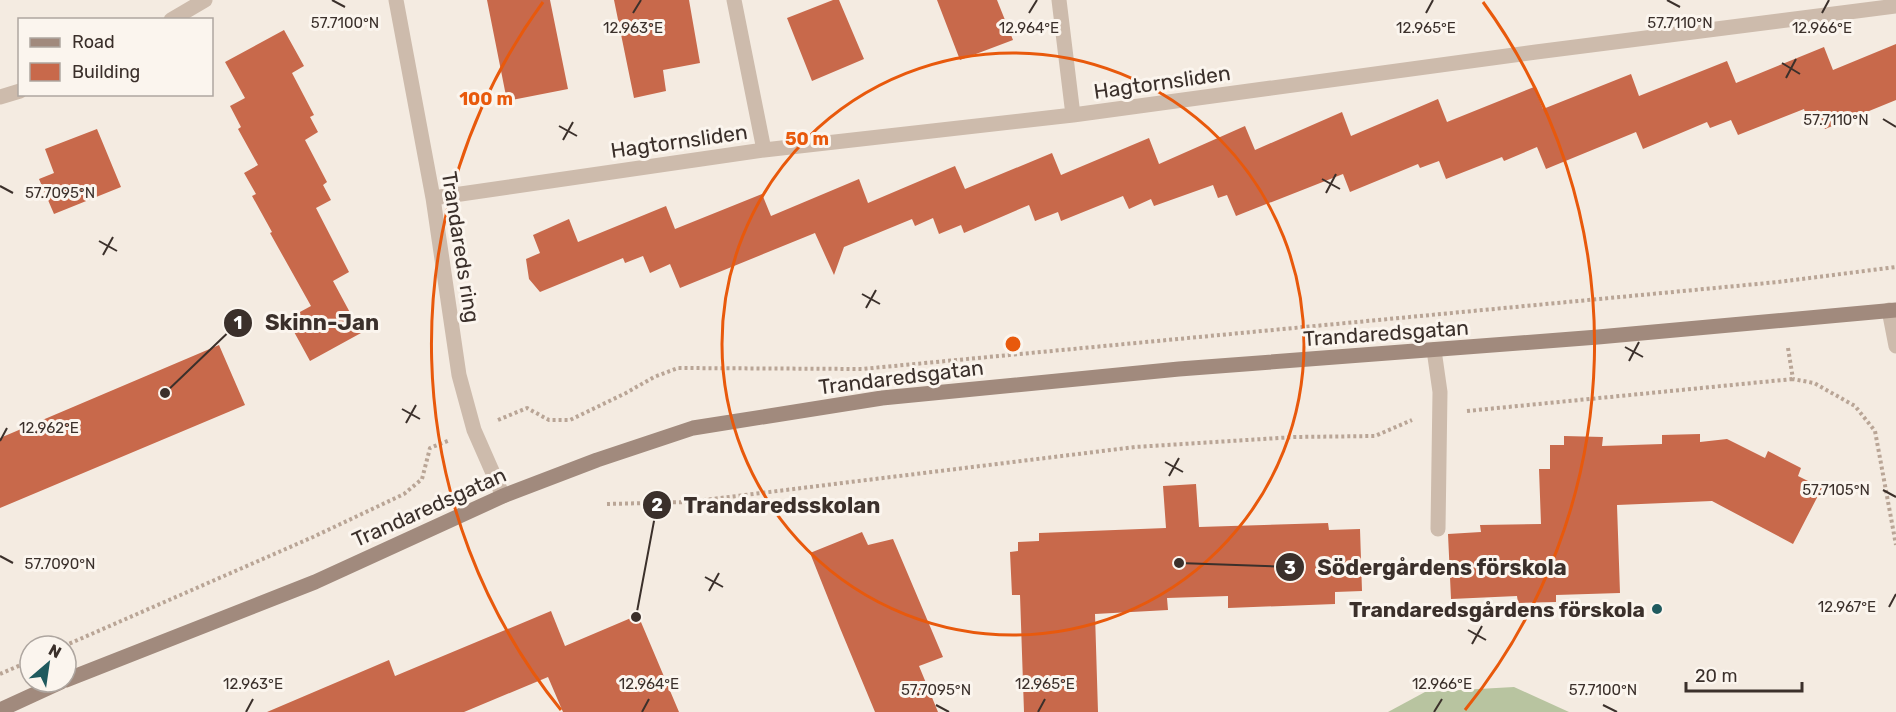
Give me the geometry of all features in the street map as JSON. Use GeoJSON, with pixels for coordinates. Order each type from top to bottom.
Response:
{"type":"FeatureCollection","features":[{"type":"Feature","properties":{"kind":"street"},"geometry":{"type":"LineString","coordinates":[[174,18],[205,0]]}},
{"type":"Feature","properties":{"kind":"street","name":"Trandareds ring"},"geometry":{"type":"LineString","coordinates":[[396,0],[433,198],[459,375],[474,430],[503,496]]}},
{"type":"Feature","properties":{"kind":"street"},"geometry":{"type":"LineString","coordinates":[[734,0],[764,150]]}},
{"type":"Feature","properties":{"kind":"street"},"geometry":{"type":"LineString","coordinates":[[1059,0],[1073,115]]}},
{"type":"Feature","properties":{"kind":"street","name":"Hagtornsliden"},"geometry":{"type":"LineString","coordinates":[[433,198],[764,150],[1073,115],[1896,6]]}},
{"type":"Feature","properties":{"kind":"street"},"geometry":{"type":"LineString","coordinates":[[0,97],[18,92]]}},
{"type":"Feature","properties":{"kind":"street"},"geometry":{"type":"LineString","coordinates":[[1893,310],[1896,346]]}},
{"type":"Feature","properties":{"kind":"street","name":"Trandaredsgatan"},"geometry":{"type":"LineString","coordinates":[[78,675],[315,582],[503,496],[597,460],[693,428],[882,398],[1155,372],[1893,310]]}},
{"type":"Feature","properties":{"kind":"street"},"geometry":{"type":"LineString","coordinates":[[1434,350],[1440,392],[1438,529]]}},
{"type":"Feature","properties":{"kind":"street"},"geometry":{"type":"LineString","coordinates":[[0,710],[35,694]]}},
{"type":"Feature","properties":{"kind":"path"},"geometry":{"type":"LineString","coordinates":[[1778,282],[1792,380]]}},
{"type":"Feature","properties":{"kind":"path"},"geometry":{"type":"LineString","coordinates":[[607,504],[688,502],[1135,447],[1295,436],[1375,436],[1421,417],[1792,380],[1814,383],[1855,406],[1875,431],[1896,545]]}},
{"type":"Feature","properties":{"kind":"path"},"geometry":{"type":"LineString","coordinates":[[0,674],[18,666]]}},
{"type":"Feature","properties":{"kind":"green space"},"geometry":{"type":"Polygon","coordinates":[[[1514,687],[1569,712],[1388,712],[1425,692],[1514,687]]]}},
{"type":"Feature","properties":{"kind":"building"},"geometry":{"type":"Polygon","coordinates":[[[487,0],[550,0],[568,89],[507,101],[487,0]]]}},
{"type":"Feature","properties":{"kind":"building"},"geometry":{"type":"Polygon","coordinates":[[[614,0],[689,0],[700,63],[663,70],[666,91],[634,98],[614,0]]]}},
{"type":"Feature","properties":{"kind":"building"},"geometry":{"type":"Polygon","coordinates":[[[833,0],[839,0],[864,59],[812,81],[787,18],[833,0]]]}},
{"type":"Feature","properties":{"kind":"building"},"geometry":{"type":"Polygon","coordinates":[[[937,0],[997,0],[1013,40],[960,60],[937,0]]]}},
{"type":"Feature","properties":{"kind":"building"},"geometry":{"type":"Polygon","coordinates":[[[284,30],[304,66],[292,73],[314,115],[310,117],[318,132],[305,140],[327,182],[323,185],[331,200],[316,208],[349,272],[333,281],[361,333],[310,361],[287,319],[311,306],[252,196],[256,194],[244,173],[258,165],[238,129],[241,127],[230,106],[245,98],[225,62],[284,30]]]}},
{"type":"Feature","properties":{"kind":"building"},"geometry":{"type":"Polygon","coordinates":[[[1896,44],[1896,100],[1825,129],[1818,110],[1806,115],[1804,109],[1738,135],[1731,120],[1710,128],[1707,122],[1643,149],[1636,132],[1546,169],[1537,147],[1504,161],[1502,157],[1446,179],[1439,161],[1420,168],[1418,164],[1350,192],[1343,174],[1236,216],[1227,195],[1218,198],[1213,185],[1154,206],[1151,199],[1129,209],[1123,196],[1061,221],[1058,212],[1035,221],[1029,205],[964,233],[961,225],[939,234],[933,218],[915,226],[912,219],[844,247],[834,275],[815,233],[680,288],[670,264],[650,273],[643,256],[625,263],[623,258],[540,292],[529,279],[526,259],[540,253],[533,235],[569,219],[578,242],[666,206],[675,229],[762,194],[771,216],[859,179],[868,203],[955,166],[965,189],[1052,153],[1061,175],[1149,138],[1159,164],[1245,126],[1255,150],[1342,112],[1351,136],[1438,99],[1447,122],[1534,87],[1543,109],[1631,74],[1639,96],[1727,61],[1736,83],[1824,47],[1833,70],[1896,44]]]}},
{"type":"Feature","properties":{"kind":"building"},"geometry":{"type":"Polygon","coordinates":[[[97,129],[121,187],[54,214],[39,179],[54,173],[45,149],[97,129]]]}},
{"type":"Feature","properties":{"kind":"building"},"geometry":{"type":"Polygon","coordinates":[[[219,345],[245,405],[0,508],[0,438],[219,345]]]}},
{"type":"Feature","properties":{"kind":"building"},"geometry":{"type":"Polygon","coordinates":[[[1700,434],[1700,442],[1727,439],[1765,458],[1768,451],[1801,468],[1798,476],[1822,488],[1793,544],[1712,501],[1617,505],[1620,593],[1556,595],[1556,602],[1518,603],[1517,596],[1451,599],[1448,534],[1481,532],[1480,525],[1541,524],[1539,469],[1550,469],[1550,445],[1564,445],[1564,436],[1603,437],[1602,446],[1662,444],[1662,435],[1700,434]]]}},
{"type":"Feature","properties":{"kind":"building"},"geometry":{"type":"Polygon","coordinates":[[[1196,484],[1199,527],[1328,523],[1329,530],[1360,529],[1362,591],[1335,592],[1335,604],[1228,608],[1228,596],[1167,598],[1168,610],[1095,614],[1098,712],[1024,712],[1020,595],[1012,595],[1010,552],[1018,551],[1018,542],[1039,541],[1039,533],[1166,528],[1163,486],[1196,484]]]}},
{"type":"Feature","properties":{"kind":"building"},"geometry":{"type":"Polygon","coordinates":[[[862,532],[868,545],[893,539],[943,657],[919,666],[938,712],[875,712],[810,553],[862,532]]]}},
{"type":"Feature","properties":{"kind":"building"},"geometry":{"type":"Polygon","coordinates":[[[551,611],[565,646],[638,615],[679,712],[563,712],[548,677],[464,712],[267,712],[389,660],[395,676],[551,611]]]}},
{"type":"Feature","properties":{"kind":"place","name":"Skinn-Jan"},"geometry":{"type":"Point","coordinates":[165,393]}},
{"type":"Feature","properties":{"kind":"place","name":"Södergårdens förskola"},"geometry":{"type":"Point","coordinates":[1179,563]}},
{"type":"Feature","properties":{"kind":"place","name":"Trandaredsgårdens förskola"},"geometry":{"type":"Point","coordinates":[1657,609]}},
{"type":"Feature","properties":{"kind":"place","name":"Trandaredsskolan"},"geometry":{"type":"Point","coordinates":[636,617]}}]}
